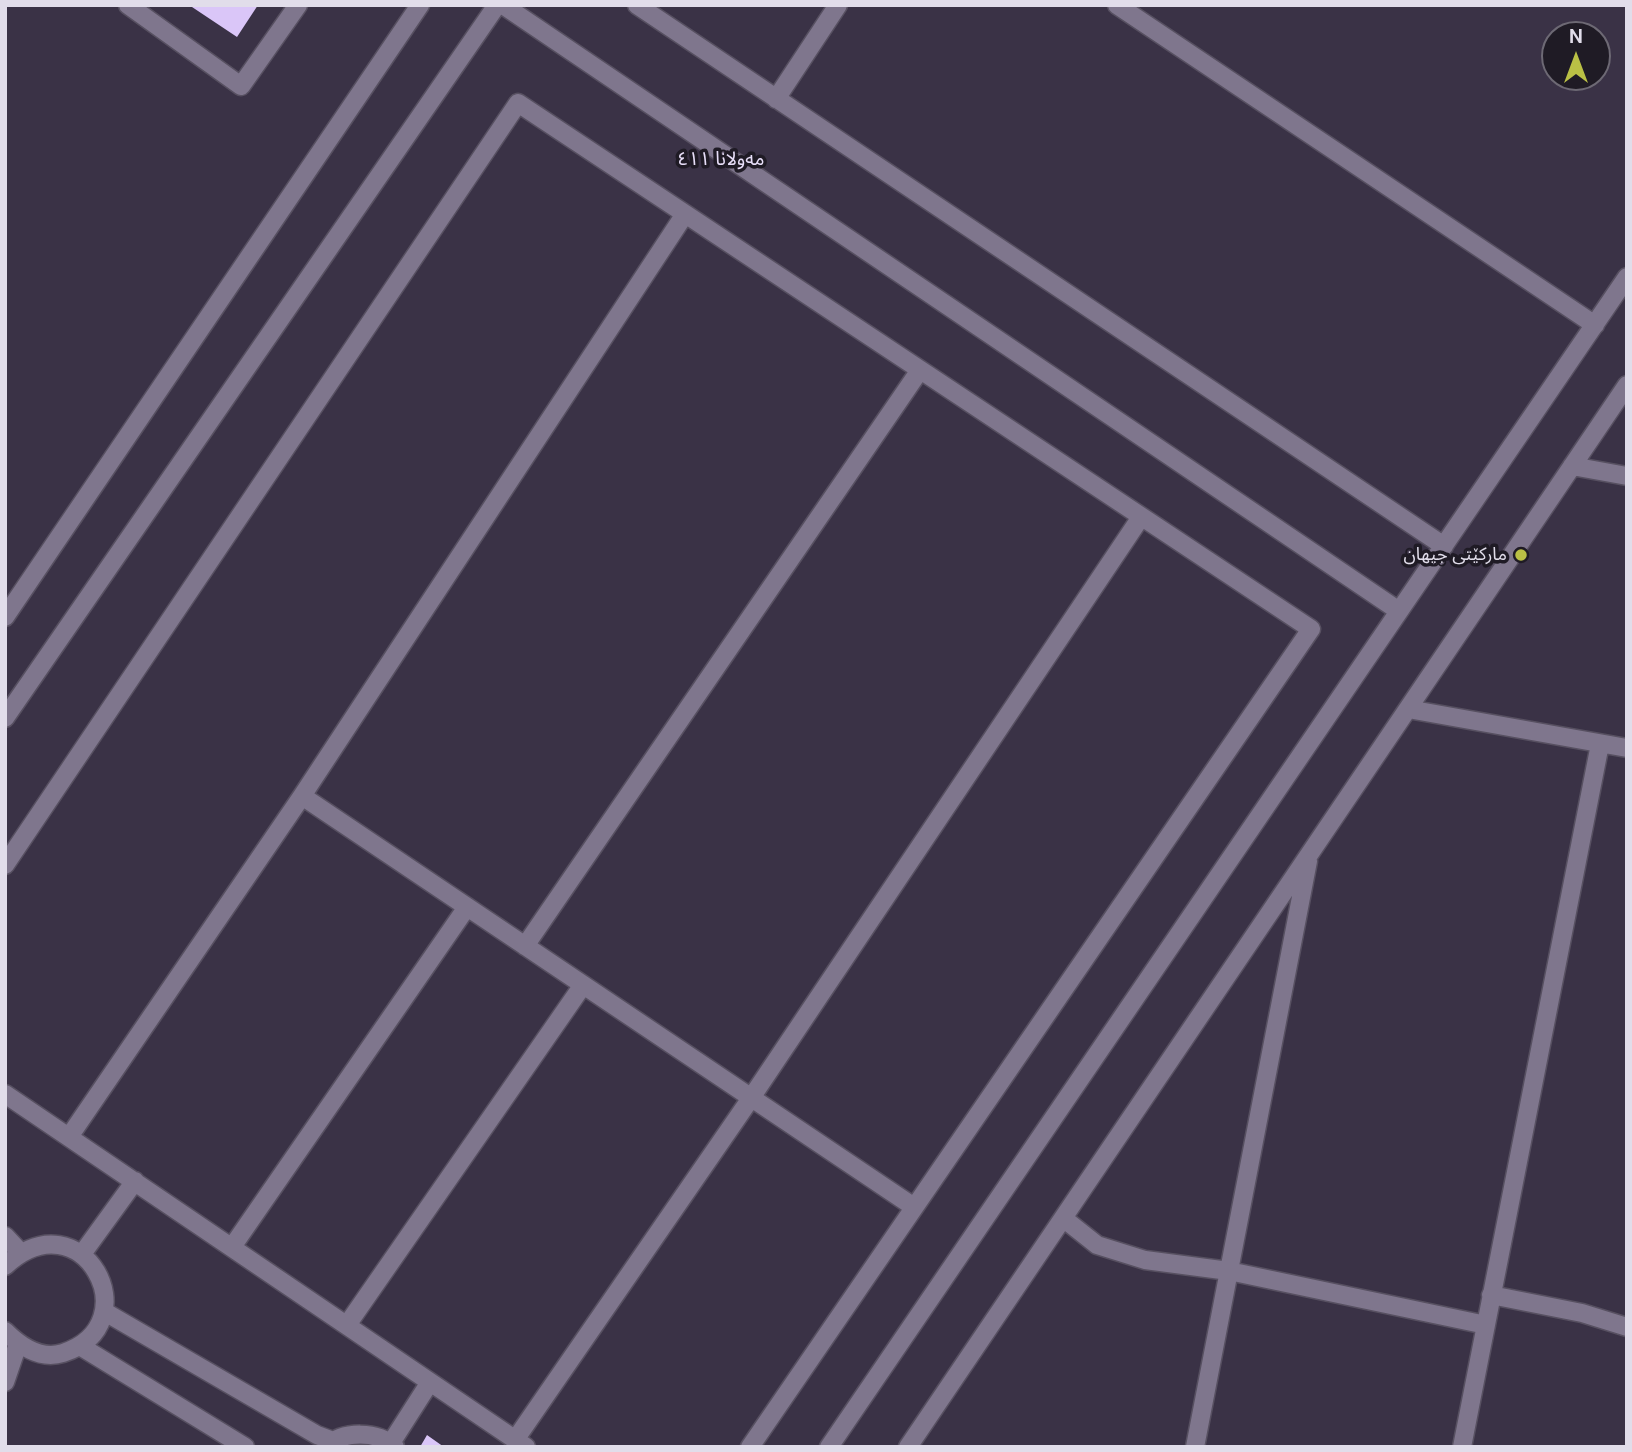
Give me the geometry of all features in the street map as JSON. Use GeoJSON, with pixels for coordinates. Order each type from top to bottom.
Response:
{"type":"FeatureCollection","features":[{"type":"Feature","properties":{"kind":"street"},"geometry":{"type":"LineString","coordinates":[[128,5],[241,86],[298,5]]}},
{"type":"Feature","properties":{"kind":"street"},"geometry":{"type":"LineString","coordinates":[[5,617],[421,5]]}},
{"type":"Feature","properties":{"kind":"street"},"geometry":{"type":"LineString","coordinates":[[5,718],[497,5]]}},
{"type":"Feature","properties":{"kind":"street"},"geometry":{"type":"LineString","coordinates":[[503,5],[1399,611]]}},
{"type":"Feature","properties":{"kind":"street"},"geometry":{"type":"LineString","coordinates":[[637,5],[1444,546]]}},
{"type":"Feature","properties":{"kind":"street"},"geometry":{"type":"LineString","coordinates":[[776,99],[838,5]]}},
{"type":"Feature","properties":{"kind":"street"},"geometry":{"type":"LineString","coordinates":[[1117,5],[1595,325]]}},
{"type":"Feature","properties":{"kind":"street"},"geometry":{"type":"LineString","coordinates":[[5,866],[519,103],[1311,629],[750,1447]]}},
{"type":"Feature","properties":{"kind":"street"},"geometry":{"type":"LineString","coordinates":[[69,1137],[302,796],[685,214]]}},
{"type":"Feature","properties":{"kind":"street"},"geometry":{"type":"LineString","coordinates":[[829,1447],[1627,277]]}},
{"type":"Feature","properties":{"kind":"street"},"geometry":{"type":"LineString","coordinates":[[525,946],[920,370]]}},
{"type":"Feature","properties":{"kind":"street"},"geometry":{"type":"LineString","coordinates":[[908,1447],[1627,385]]}},
{"type":"Feature","properties":{"kind":"street"},"geometry":{"type":"LineString","coordinates":[[1572,466],[1627,476]]}},
{"type":"Feature","properties":{"kind":"street"},"geometry":{"type":"LineString","coordinates":[[5,1094],[521,1443],[1141,517]]}},
{"type":"Feature","properties":{"kind":"street"},"geometry":{"type":"LineString","coordinates":[[1408,709],[1627,748]]}},
{"type":"Feature","properties":{"kind":"street"},"geometry":{"type":"LineString","coordinates":[[1462,1447],[1600,744]]}},
{"type":"Feature","properties":{"kind":"street"},"geometry":{"type":"LineString","coordinates":[[302,796],[914,1207]]}},
{"type":"Feature","properties":{"kind":"street"},"geometry":{"type":"LineString","coordinates":[[1195,1447],[1309,854]]}},
{"type":"Feature","properties":{"kind":"street"},"geometry":{"type":"LineString","coordinates":[[232,1247],[467,907]]}},
{"type":"Feature","properties":{"kind":"street"},"geometry":{"type":"LineString","coordinates":[[347,1325],[583,985]]}},
{"type":"Feature","properties":{"kind":"street"},"geometry":{"type":"LineString","coordinates":[[82,1254],[135,1181]]}},
{"type":"Feature","properties":{"kind":"street"},"geometry":{"type":"LineString","coordinates":[[1063,1218],[1097,1245],[1145,1260],[1229,1271],[1486,1325]]}},
{"type":"Feature","properties":{"kind":"street"},"geometry":{"type":"LineString","coordinates":[[5,1236],[20,1252]]}},
{"type":"Feature","properties":{"kind":"street"},"geometry":{"type":"LineString","coordinates":[[5,1266],[20,1252],[41,1244],[63,1245],[82,1254],[97,1270],[105,1290],[105,1312],[96,1331],[80,1346],[59,1354],[37,1353],[11,1338],[5,1382]]}},
{"type":"Feature","properties":{"kind":"street"},"geometry":{"type":"LineString","coordinates":[[1492,1295],[1582,1313],[1627,1327]]}},
{"type":"Feature","properties":{"kind":"street"},"geometry":{"type":"LineString","coordinates":[[105,1312],[330,1444],[348,1435],[371,1435],[393,1445],[430,1382]]}},
{"type":"Feature","properties":{"kind":"street"},"geometry":{"type":"LineString","coordinates":[[80,1346],[245,1447]]}},
{"type":"Feature","properties":{"kind":"building"},"geometry":{"type":"Polygon","coordinates":[[[189,5],[258,5],[237,37],[189,5]]]}},
{"type":"Feature","properties":{"kind":"building"},"geometry":{"type":"Polygon","coordinates":[[[427,1435],[444,1447],[420,1447],[427,1435]]]}},
{"type":"Feature","properties":{"kind":"place","name":"مارکێتی جیهان"},"geometry":{"type":"Point","coordinates":[1521,555]}},
{"type":"Feature","properties":{"kind":"district","name":"مەولانا ٤١١"},"geometry":{"type":"Point","coordinates":[721,160]}}]}
